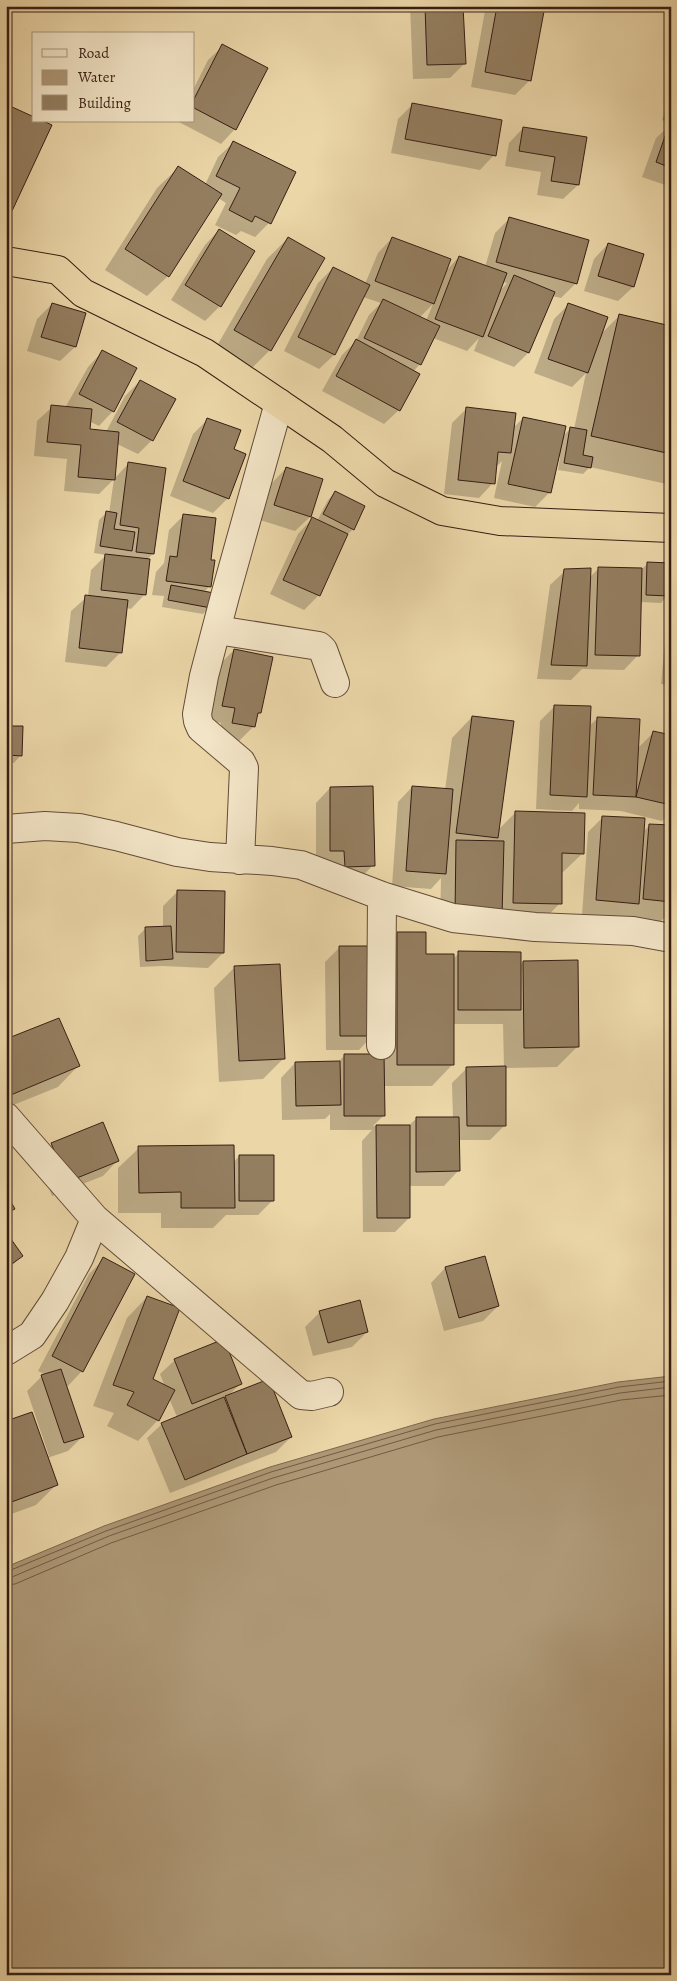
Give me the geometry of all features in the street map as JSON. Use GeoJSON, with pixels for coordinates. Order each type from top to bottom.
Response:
{"type":"FeatureCollection","features":[{"type":"Feature","properties":{"kind":"highway"},"geometry":{"type":"LineString","coordinates":[[6,261],[58,270],[83,293],[205,353],[332,438],[385,483],[442,511],[500,520],[671,528]]}},
{"type":"Feature","properties":{"kind":"street"},"geometry":{"type":"LineString","coordinates":[[240,860],[244,768],[241,762],[201,728],[197,717],[204,676],[279,403]]}},
{"type":"Feature","properties":{"kind":"street"},"geometry":{"type":"LineString","coordinates":[[217,630],[319,646],[323,650],[335,683]]}},
{"type":"Feature","properties":{"kind":"street"},"geometry":{"type":"LineString","coordinates":[[6,829],[45,826],[79,828],[177,852],[301,865],[382,896],[452,918],[534,927],[633,930],[671,938]]}},
{"type":"Feature","properties":{"kind":"street"},"geometry":{"type":"LineString","coordinates":[[381,1045],[382,896]]}},
{"type":"Feature","properties":{"kind":"street"},"geometry":{"type":"LineString","coordinates":[[6,1117],[95,1219],[301,1395],[312,1396],[329,1392]]}},
{"type":"Feature","properties":{"kind":"street"},"geometry":{"type":"LineString","coordinates":[[6,1351],[32,1335],[79,1258],[95,1219]]}},
{"type":"Feature","properties":{"kind":"water"},"geometry":{"type":"Polygon","coordinates":[[[671,1376],[671,1975],[6,1975],[6,1567],[104,1526],[270,1467],[434,1419],[618,1382],[671,1376]]]}},
{"type":"Feature","properties":{"kind":"building"},"geometry":{"type":"Polygon","coordinates":[[[425,6],[463,6],[466,64],[427,65],[425,6]]]}},
{"type":"Feature","properties":{"kind":"building"},"geometry":{"type":"Polygon","coordinates":[[[497,6],[545,6],[531,81],[485,72],[497,6]]]}},
{"type":"Feature","properties":{"kind":"building"},"geometry":{"type":"Polygon","coordinates":[[[222,44],[268,68],[236,130],[195,109],[195,97],[222,44]]]}},
{"type":"Feature","properties":{"kind":"building"},"geometry":{"type":"Polygon","coordinates":[[[412,103],[502,120],[496,156],[405,139],[412,103]]]}},
{"type":"Feature","properties":{"kind":"building"},"geometry":{"type":"Polygon","coordinates":[[[10,106],[32,116],[32,122],[45,122],[52,125],[12,211],[6,209],[6,114],[10,106]]]}},
{"type":"Feature","properties":{"kind":"building"},"geometry":{"type":"Polygon","coordinates":[[[671,122],[671,168],[656,162],[671,122]]]}},
{"type":"Feature","properties":{"kind":"building"},"geometry":{"type":"Polygon","coordinates":[[[523,127],[587,137],[579,185],[551,181],[555,157],[519,151],[523,127]]]}},
{"type":"Feature","properties":{"kind":"building"},"geometry":{"type":"Polygon","coordinates":[[[233,141],[296,172],[271,224],[255,216],[252,222],[229,210],[240,188],[216,176],[233,141]]]}},
{"type":"Feature","properties":{"kind":"building"},"geometry":{"type":"Polygon","coordinates":[[[178,166],[222,194],[169,277],[125,249],[178,166]]]}},
{"type":"Feature","properties":{"kind":"building"},"geometry":{"type":"Polygon","coordinates":[[[509,217],[589,240],[577,284],[496,262],[509,217]]]}},
{"type":"Feature","properties":{"kind":"building"},"geometry":{"type":"Polygon","coordinates":[[[219,229],[255,251],[221,307],[185,285],[219,229]]]}},
{"type":"Feature","properties":{"kind":"building"},"geometry":{"type":"Polygon","coordinates":[[[288,237],[325,258],[271,351],[234,330],[288,237]]]}},
{"type":"Feature","properties":{"kind":"building"},"geometry":{"type":"Polygon","coordinates":[[[392,237],[451,259],[434,304],[375,281],[392,237]]]}},
{"type":"Feature","properties":{"kind":"building"},"geometry":{"type":"Polygon","coordinates":[[[608,243],[644,254],[634,287],[598,276],[608,243]]]}},
{"type":"Feature","properties":{"kind":"building"},"geometry":{"type":"Polygon","coordinates":[[[459,256],[507,273],[483,337],[435,319],[459,256]]]}},
{"type":"Feature","properties":{"kind":"building"},"geometry":{"type":"Polygon","coordinates":[[[333,267],[370,285],[335,355],[298,337],[333,267]]]}},
{"type":"Feature","properties":{"kind":"building"},"geometry":{"type":"Polygon","coordinates":[[[514,275],[555,292],[529,353],[488,336],[514,275]]]}},
{"type":"Feature","properties":{"kind":"building"},"geometry":{"type":"Polygon","coordinates":[[[383,299],[440,326],[421,365],[364,338],[383,299]]]}},
{"type":"Feature","properties":{"kind":"building"},"geometry":{"type":"Polygon","coordinates":[[[52,303],[86,313],[76,347],[41,337],[52,303]]]}},
{"type":"Feature","properties":{"kind":"building"},"geometry":{"type":"Polygon","coordinates":[[[568,303],[608,317],[588,373],[548,359],[568,303]]]}},
{"type":"Feature","properties":{"kind":"building"},"geometry":{"type":"Polygon","coordinates":[[[619,314],[671,326],[671,454],[591,436],[619,314]]]}},
{"type":"Feature","properties":{"kind":"building"},"geometry":{"type":"Polygon","coordinates":[[[356,339],[420,374],[400,411],[336,376],[356,339]]]}},
{"type":"Feature","properties":{"kind":"building"},"geometry":{"type":"Polygon","coordinates":[[[102,350],[137,368],[114,412],[79,394],[102,350]]]}},
{"type":"Feature","properties":{"kind":"building"},"geometry":{"type":"Polygon","coordinates":[[[140,380],[176,399],[153,441],[117,422],[140,380]]]}},
{"type":"Feature","properties":{"kind":"building"},"geometry":{"type":"Polygon","coordinates":[[[51,405],[92,409],[90,429],[119,432],[115,480],[78,477],[81,445],[47,442],[51,405]]]}},
{"type":"Feature","properties":{"kind":"building"},"geometry":{"type":"Polygon","coordinates":[[[466,407],[516,413],[511,453],[498,452],[495,484],[458,480],[466,407]]]}},
{"type":"Feature","properties":{"kind":"building"},"geometry":{"type":"Polygon","coordinates":[[[523,417],[566,426],[551,493],[508,484],[523,417]]]}},
{"type":"Feature","properties":{"kind":"building"},"geometry":{"type":"Polygon","coordinates":[[[207,418],[241,430],[234,449],[246,454],[229,499],[183,481],[207,418]]]}},
{"type":"Feature","properties":{"kind":"building"},"geometry":{"type":"Polygon","coordinates":[[[570,427],[587,430],[583,455],[593,457],[591,468],[564,463],[570,427]]]}},
{"type":"Feature","properties":{"kind":"building"},"geometry":{"type":"Polygon","coordinates":[[[128,462],[166,468],[154,554],[136,552],[139,528],[120,525],[128,462]]]}},
{"type":"Feature","properties":{"kind":"building"},"geometry":{"type":"Polygon","coordinates":[[[286,467],[323,479],[311,517],[274,505],[286,467]]]}},
{"type":"Feature","properties":{"kind":"building"},"geometry":{"type":"Polygon","coordinates":[[[335,491],[365,506],[354,530],[323,514],[335,491]]]}},
{"type":"Feature","properties":{"kind":"building"},"geometry":{"type":"Polygon","coordinates":[[[106,511],[117,513],[114,529],[135,532],[132,551],[100,546],[106,511]]]}},
{"type":"Feature","properties":{"kind":"building"},"geometry":{"type":"Polygon","coordinates":[[[183,514],[216,518],[211,560],[215,560],[211,587],[166,581],[170,556],[177,557],[183,514]]]}},
{"type":"Feature","properties":{"kind":"building"},"geometry":{"type":"Polygon","coordinates":[[[312,517],[348,534],[320,596],[283,580],[312,517]]]}},
{"type":"Feature","properties":{"kind":"building"},"geometry":{"type":"Polygon","coordinates":[[[105,554],[150,559],[146,595],[101,590],[105,554]]]}},
{"type":"Feature","properties":{"kind":"building"},"geometry":{"type":"Polygon","coordinates":[[[647,562],[670,563],[669,596],[646,595],[647,562]]]}},
{"type":"Feature","properties":{"kind":"building"},"geometry":{"type":"Polygon","coordinates":[[[598,567],[642,568],[640,656],[595,655],[598,567]]]}},
{"type":"Feature","properties":{"kind":"building"},"geometry":{"type":"Polygon","coordinates":[[[591,568],[587,666],[551,665],[564,569],[591,568]]]}},
{"type":"Feature","properties":{"kind":"building"},"geometry":{"type":"Polygon","coordinates":[[[171,585],[214,593],[211,608],[168,600],[171,585]]]}},
{"type":"Feature","properties":{"kind":"building"},"geometry":{"type":"Polygon","coordinates":[[[85,595],[128,600],[122,653],[79,648],[85,595]]]}},
{"type":"Feature","properties":{"kind":"building"},"geometry":{"type":"Polygon","coordinates":[[[234,649],[273,657],[261,713],[258,713],[255,727],[232,723],[235,708],[222,706],[234,649]]]}},
{"type":"Feature","properties":{"kind":"building"},"geometry":{"type":"Polygon","coordinates":[[[554,705],[591,706],[587,797],[550,795],[554,705]]]}},
{"type":"Feature","properties":{"kind":"building"},"geometry":{"type":"Polygon","coordinates":[[[472,716],[514,721],[498,838],[456,833],[472,716]]]}},
{"type":"Feature","properties":{"kind":"building"},"geometry":{"type":"Polygon","coordinates":[[[597,717],[640,719],[636,797],[593,795],[597,717]]]}},
{"type":"Feature","properties":{"kind":"building"},"geometry":{"type":"Polygon","coordinates":[[[9,726],[23,726],[22,756],[7,755],[9,726]]]}},
{"type":"Feature","properties":{"kind":"building"},"geometry":{"type":"Polygon","coordinates":[[[653,731],[671,735],[671,805],[636,797],[653,731]]]}},
{"type":"Feature","properties":{"kind":"building"},"geometry":{"type":"Polygon","coordinates":[[[373,786],[375,866],[345,867],[344,851],[330,851],[330,787],[373,786]]]}},
{"type":"Feature","properties":{"kind":"building"},"geometry":{"type":"Polygon","coordinates":[[[412,786],[453,789],[446,874],[406,871],[412,786]]]}},
{"type":"Feature","properties":{"kind":"building"},"geometry":{"type":"Polygon","coordinates":[[[515,811],[585,813],[584,854],[562,853],[562,904],[513,903],[515,811]]]}},
{"type":"Feature","properties":{"kind":"building"},"geometry":{"type":"Polygon","coordinates":[[[602,816],[645,818],[639,904],[596,900],[602,816]]]}},
{"type":"Feature","properties":{"kind":"building"},"geometry":{"type":"Polygon","coordinates":[[[649,824],[671,825],[671,902],[643,899],[649,824]]]}},
{"type":"Feature","properties":{"kind":"building"},"geometry":{"type":"Polygon","coordinates":[[[456,840],[504,841],[502,916],[455,915],[456,840]]]}},
{"type":"Feature","properties":{"kind":"building"},"geometry":{"type":"Polygon","coordinates":[[[177,890],[225,891],[224,953],[176,952],[177,890]]]}},
{"type":"Feature","properties":{"kind":"building"},"geometry":{"type":"Polygon","coordinates":[[[171,926],[173,959],[146,961],[145,927],[171,926]]]}},
{"type":"Feature","properties":{"kind":"building"},"geometry":{"type":"Polygon","coordinates":[[[397,932],[426,932],[426,954],[454,954],[454,1065],[397,1065],[397,932]]]}},
{"type":"Feature","properties":{"kind":"building"},"geometry":{"type":"Polygon","coordinates":[[[339,946],[374,946],[375,1036],[340,1036],[339,946]]]}},
{"type":"Feature","properties":{"kind":"building"},"geometry":{"type":"Polygon","coordinates":[[[458,951],[521,952],[521,1010],[458,1010],[458,951]]]}},
{"type":"Feature","properties":{"kind":"building"},"geometry":{"type":"Polygon","coordinates":[[[578,960],[579,1047],[524,1048],[523,961],[578,960]]]}},
{"type":"Feature","properties":{"kind":"building"},"geometry":{"type":"Polygon","coordinates":[[[280,964],[285,1059],[239,1061],[234,966],[280,964]]]}},
{"type":"Feature","properties":{"kind":"building"},"geometry":{"type":"Polygon","coordinates":[[[59,1018],[80,1066],[6,1097],[6,1039],[59,1018]]]}},
{"type":"Feature","properties":{"kind":"building"},"geometry":{"type":"Polygon","coordinates":[[[344,1054],[384,1054],[385,1116],[344,1116],[344,1054]]]}},
{"type":"Feature","properties":{"kind":"building"},"geometry":{"type":"Polygon","coordinates":[[[340,1061],[341,1105],[296,1106],[295,1062],[340,1061]]]}},
{"type":"Feature","properties":{"kind":"building"},"geometry":{"type":"Polygon","coordinates":[[[506,1066],[506,1126],[467,1126],[466,1067],[506,1066]]]}},
{"type":"Feature","properties":{"kind":"building"},"geometry":{"type":"Polygon","coordinates":[[[416,1117],[459,1117],[460,1171],[416,1172],[416,1117]]]}},
{"type":"Feature","properties":{"kind":"building"},"geometry":{"type":"Polygon","coordinates":[[[103,1122],[119,1161],[67,1182],[51,1143],[103,1122]]]}},
{"type":"Feature","properties":{"kind":"building"},"geometry":{"type":"Polygon","coordinates":[[[376,1125],[410,1125],[410,1218],[377,1218],[376,1125]]]}},
{"type":"Feature","properties":{"kind":"building"},"geometry":{"type":"Polygon","coordinates":[[[234,1145],[235,1208],[181,1208],[181,1192],[139,1193],[138,1146],[234,1145]]]}},
{"type":"Feature","properties":{"kind":"building"},"geometry":{"type":"Polygon","coordinates":[[[239,1155],[274,1155],[274,1201],[239,1201],[239,1155]]]}},
{"type":"Feature","properties":{"kind":"building"},"geometry":{"type":"Polygon","coordinates":[[[6,1193],[15,1209],[6,1213],[6,1193]]]}},
{"type":"Feature","properties":{"kind":"building"},"geometry":{"type":"Polygon","coordinates":[[[6,1232],[23,1256],[6,1268],[6,1232]]]}},
{"type":"Feature","properties":{"kind":"building"},"geometry":{"type":"Polygon","coordinates":[[[485,1256],[499,1306],[459,1318],[445,1267],[485,1256]]]}},
{"type":"Feature","properties":{"kind":"building"},"geometry":{"type":"Polygon","coordinates":[[[103,1257],[135,1274],[83,1372],[52,1356],[103,1257]]]}},
{"type":"Feature","properties":{"kind":"building"},"geometry":{"type":"Polygon","coordinates":[[[147,1296],[180,1308],[153,1379],[175,1390],[159,1421],[127,1405],[134,1392],[113,1385],[147,1296]]]}},
{"type":"Feature","properties":{"kind":"building"},"geometry":{"type":"Polygon","coordinates":[[[360,1300],[368,1332],[328,1343],[319,1311],[360,1300]]]}},
{"type":"Feature","properties":{"kind":"building"},"geometry":{"type":"Polygon","coordinates":[[[224,1339],[242,1384],[192,1404],[174,1359],[224,1339]]]}},
{"type":"Feature","properties":{"kind":"building"},"geometry":{"type":"Polygon","coordinates":[[[61,1369],[84,1437],[64,1443],[41,1375],[61,1369]]]}},
{"type":"Feature","properties":{"kind":"building"},"geometry":{"type":"Polygon","coordinates":[[[269,1379],[292,1437],[247,1454],[225,1396],[269,1379]]]}},
{"type":"Feature","properties":{"kind":"building"},"geometry":{"type":"Polygon","coordinates":[[[224,1397],[247,1454],[185,1480],[161,1423],[224,1397]]]}},
{"type":"Feature","properties":{"kind":"building"},"geometry":{"type":"Polygon","coordinates":[[[32,1412],[58,1485],[6,1504],[6,1421],[32,1412]]]}}]}
